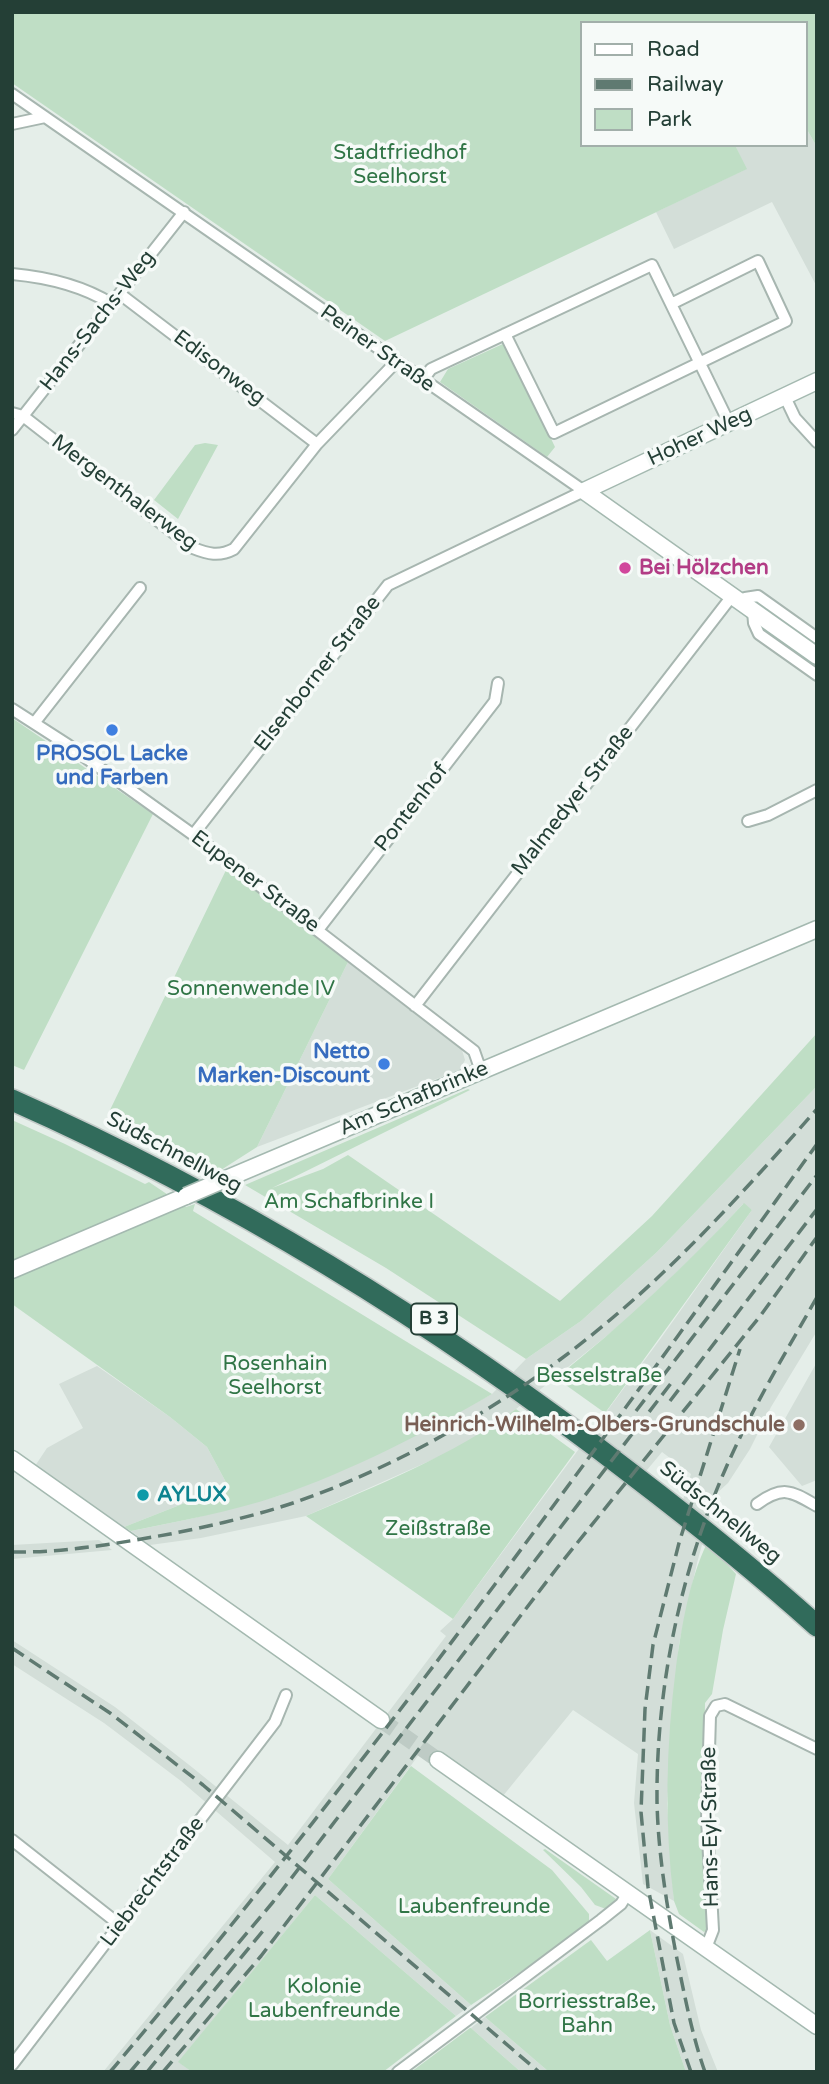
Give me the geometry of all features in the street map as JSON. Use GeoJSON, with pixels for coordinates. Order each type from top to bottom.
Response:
{"type":"FeatureCollection","features":[{"type":"Feature","properties":{"kind":"highway","name":"Südschnellweg"},"geometry":{"type":"LineString","coordinates":[[12,1088],[183,1171],[321,1249],[432,1318],[596,1433],[715,1524],[817,1612]]}},
{"type":"Feature","properties":{"kind":"highway","name":"Südschnellweg"},"geometry":{"type":"LineString","coordinates":[[12,1100],[60,1121],[244,1217],[458,1349],[590,1441],[708,1533],[817,1626]]}},
{"type":"Feature","properties":{"kind":"street","name":"Peiner Straße"},"geometry":{"type":"LineString","coordinates":[[12,94],[817,656]]}},
{"type":"Feature","properties":{"kind":"street"},"geometry":{"type":"LineString","coordinates":[[12,124],[45,117]]}},
{"type":"Feature","properties":{"kind":"street","name":"Hans-Sachs-Weg"},"geometry":{"type":"LineString","coordinates":[[12,430],[18,415],[112,304],[184,212]]}},
{"type":"Feature","properties":{"kind":"street"},"geometry":{"type":"LineString","coordinates":[[505,334],[554,433],[786,321],[758,261],[671,303]]}},
{"type":"Feature","properties":{"kind":"street"},"geometry":{"type":"LineString","coordinates":[[422,381],[431,369],[652,265],[729,423]]}},
{"type":"Feature","properties":{"kind":"street"},"geometry":{"type":"LineString","coordinates":[[12,274],[38,276],[99,296],[112,304]]}},
{"type":"Feature","properties":{"kind":"street","name":"Edisonweg"},"geometry":{"type":"LineString","coordinates":[[120,294],[317,444]]}},
{"type":"Feature","properties":{"kind":"street","name":"Mergenthalerweg"},"geometry":{"type":"LineString","coordinates":[[18,415],[193,548],[209,554],[224,555],[234,549],[317,444],[396,362]]}},
{"type":"Feature","properties":{"kind":"street","name":"Hoher Weg"},"geometry":{"type":"LineString","coordinates":[[584,491],[817,381]]}},
{"type":"Feature","properties":{"kind":"street"},"geometry":{"type":"LineString","coordinates":[[785,397],[795,418],[817,442]]}},
{"type":"Feature","properties":{"kind":"street","name":"Elsenborner Straße"},"geometry":{"type":"LineString","coordinates":[[193,835],[388,585],[584,491]]}},
{"type":"Feature","properties":{"kind":"street"},"geometry":{"type":"LineString","coordinates":[[35,722],[139,588]]}},
{"type":"Feature","properties":{"kind":"street"},"geometry":{"type":"LineString","coordinates":[[742,604],[745,598],[758,596],[817,638]]}},
{"type":"Feature","properties":{"kind":"street","name":"Peiner Straße"},"geometry":{"type":"LineString","coordinates":[[742,604],[759,634],[817,675]]}},
{"type":"Feature","properties":{"kind":"street","name":"Malmedyer Straße"},"geometry":{"type":"LineString","coordinates":[[415,1006],[742,604]]}},
{"type":"Feature","properties":{"kind":"street","name":"Pontenhof"},"geometry":{"type":"LineString","coordinates":[[318,930],[495,701],[498,682]]}},
{"type":"Feature","properties":{"kind":"street","name":"Eupener Straße"},"geometry":{"type":"LineString","coordinates":[[12,709],[35,722],[193,835],[318,930],[474,1051],[481,1071]]}},
{"type":"Feature","properties":{"kind":"street"},"geometry":{"type":"LineString","coordinates":[[748,821],[768,815],[817,790]]}},
{"type":"Feature","properties":{"kind":"street","name":"Am Schafbrinke"},"geometry":{"type":"LineString","coordinates":[[12,1270],[817,929]]}},
{"type":"Feature","properties":{"kind":"street"},"geometry":{"type":"LineString","coordinates":[[12,1459],[381,1720]]}},
{"type":"Feature","properties":{"kind":"street"},"geometry":{"type":"LineString","coordinates":[[757,1504],[772,1493],[794,1493],[817,1506]]}},
{"type":"Feature","properties":{"kind":"street","name":"Liebrechtstraße"},"geometry":{"type":"LineString","coordinates":[[12,2065],[275,1722],[286,1695]]}},
{"type":"Feature","properties":{"kind":"street","name":"Hans-Eyl-Straße"},"geometry":{"type":"LineString","coordinates":[[706,1948],[713,1930],[707,1819],[710,1717],[716,1706],[725,1704],[817,1749]]}},
{"type":"Feature","properties":{"kind":"street"},"geometry":{"type":"LineString","coordinates":[[438,1760],[817,2026]]}},
{"type":"Feature","properties":{"kind":"street"},"geometry":{"type":"LineString","coordinates":[[12,1840],[120,1925]]}},
{"type":"Feature","properties":{"kind":"street"},"geometry":{"type":"LineString","coordinates":[[398,2072],[601,1920],[621,1904],[628,1893]]}},
{"type":"Feature","properties":{"kind":"shaded area"},"geometry":{"type":"Polygon","coordinates":[[[808,131],[817,147],[817,287],[772,202],[674,249],[656,212],[746,169],[736,147],[808,147],[808,131]]]}},
{"type":"Feature","properties":{"kind":"shaded area"},"geometry":{"type":"Polygon","coordinates":[[[348,962],[462,1050],[465,1060],[460,1070],[257,1147],[348,962]]]}},
{"type":"Feature","properties":{"kind":"shaded area"},"geometry":{"type":"Polygon","coordinates":[[[817,1086],[817,1331],[771,1407],[750,1449],[728,1483],[716,1494],[697,1563],[679,1644],[667,1804],[674,1901],[643,1884],[634,1803],[638,1754],[573,1710],[498,1802],[423,1749],[328,1879],[471,2005],[456,2016],[315,1895],[179,2062],[192,2072],[103,2072],[275,1862],[181,1781],[104,1723],[12,1664],[12,1640],[115,1707],[288,1845],[446,1636],[440,1631],[453,1619],[752,1210],[743,1204],[635,1313],[516,1409],[488,1430],[452,1451],[306,1516],[201,1538],[150,1545],[131,1531],[278,1496],[364,1460],[492,1394],[526,1359],[581,1321],[657,1252],[817,1086]],[[662,1452],[637,1482],[677,1519],[691,1474],[662,1452]]]}},
{"type":"Feature","properties":{"kind":"shaded area","name":"Heinrich-Wilhelm-Olbers-Grundschule"},"geometry":{"type":"Polygon","coordinates":[[[817,1362],[817,1480],[802,1486],[769,1447],[817,1362]]]}},
{"type":"Feature","properties":{"kind":"shaded area"},"geometry":{"type":"Polygon","coordinates":[[[97,1366],[170,1417],[207,1447],[228,1486],[124,1527],[35,1466],[47,1448],[83,1428],[59,1384],[97,1366]]]}},
{"type":"Feature","properties":{"kind":"shaded area"},"geometry":{"type":"Polygon","coordinates":[[[99,1540],[112,1550],[12,1559],[12,1545],[99,1540]]]}},
{"type":"Feature","properties":{"kind":"shaded area"},"geometry":{"type":"Polygon","coordinates":[[[650,1930],[683,1954],[701,2030],[718,2072],[686,2072],[670,2025],[650,1930]]]}},
{"type":"Feature","properties":{"kind":"shaded area"},"geometry":{"type":"Polygon","coordinates":[[[485,2017],[549,2072],[521,2072],[471,2028],[485,2017]]]}},
{"type":"Feature","properties":{"kind":"green space","name":"Stadtfriedhof Seelhorst"},"geometry":{"type":"Polygon","coordinates":[[[12,12],[817,12],[817,147],[808,131],[808,21],[580,21],[580,147],[736,147],[747,169],[385,341],[12,83],[12,12]]]}},
{"type":"Feature","properties":{"kind":"green space"},"geometry":{"type":"Polygon","coordinates":[[[505,343],[555,447],[547,457],[440,382],[448,369],[505,343]]]}},
{"type":"Feature","properties":{"kind":"green space"},"geometry":{"type":"Polygon","coordinates":[[[195,445],[218,445],[178,519],[154,500],[195,445]]]}},
{"type":"Feature","properties":{"kind":"green space"},"geometry":{"type":"Polygon","coordinates":[[[12,718],[153,814],[24,1070],[12,1065],[12,718]]]}},
{"type":"Feature","properties":{"kind":"green space","name":"Sonnenwende IV"},"geometry":{"type":"Polygon","coordinates":[[[227,868],[348,962],[257,1147],[221,1170],[110,1110],[227,868]]]}},
{"type":"Feature","properties":{"kind":"green space","name":"Am Schafbrinke I"},"geometry":{"type":"Polygon","coordinates":[[[817,1033],[817,1086],[657,1252],[581,1321],[526,1359],[386,1268],[245,1185],[468,1089],[470,1090],[272,1188],[323,1169],[348,1155],[560,1301],[652,1216],[817,1033]]]}},
{"type":"Feature","properties":{"kind":"green space","name":"Rosenhain Seelhorst"},"geometry":{"type":"Polygon","coordinates":[[[12,1120],[145,1184],[149,1182],[186,1207],[195,1204],[193,1211],[492,1394],[387,1450],[305,1486],[242,1507],[131,1531],[124,1527],[228,1486],[207,1447],[170,1417],[12,1304],[12,1120]]]}},
{"type":"Feature","properties":{"kind":"green space","name":"Besselstraße"},"geometry":{"type":"Polygon","coordinates":[[[744,1203],[752,1210],[605,1413],[556,1378],[653,1294],[744,1203]]]}},
{"type":"Feature","properties":{"kind":"green space","name":"Zeißstraße"},"geometry":{"type":"Polygon","coordinates":[[[516,1409],[575,1452],[453,1619],[306,1516],[440,1455],[492,1426],[516,1409]]]}},
{"type":"Feature","properties":{"kind":"green space"},"geometry":{"type":"Polygon","coordinates":[[[707,1543],[736,1574],[712,1694],[705,1703],[703,1817],[707,1930],[704,1932],[679,1914],[674,1901],[667,1784],[673,1696],[681,1635],[691,1588],[707,1543]]]}},
{"type":"Feature","properties":{"kind":"green space","name":"Laubenfreunde"},"geometry":{"type":"Polygon","coordinates":[[[411,1766],[552,1870],[589,1914],[589,1926],[471,2005],[328,1879],[411,1766]]]}},
{"type":"Feature","properties":{"kind":"green space"},"geometry":{"type":"Polygon","coordinates":[[[543,1850],[616,1899],[615,1902],[606,1909],[595,1905],[581,1887],[543,1850]]]}},
{"type":"Feature","properties":{"kind":"green space","name":"Kolonie Laubenfreunde"},"geometry":{"type":"Polygon","coordinates":[[[315,1895],[456,2016],[383,2072],[192,2072],[178,2062],[315,1895]]]}},
{"type":"Feature","properties":{"kind":"green space","name":"Borriesstraße, Bahn"},"geometry":{"type":"Polygon","coordinates":[[[650,1930],[670,2025],[686,2072],[549,2072],[485,2017],[591,1940],[607,1961],[650,1930]]]}},
{"type":"Feature","properties":{"kind":"green space"},"geometry":{"type":"Polygon","coordinates":[[[470,2028],[521,2072],[411,2072],[470,2028]]]}},
{"type":"Feature","properties":{"kind":"tunnel"},"geometry":{"type":"LineString","coordinates":[[381,1720],[438,1760]]}},
{"type":"Feature","properties":{"kind":"railway"},"geometry":{"type":"LineString","coordinates":[[12,1552],[51,1551],[111,1544],[248,1516],[336,1487],[464,1424],[543,1372],[643,1291],[745,1189],[817,1109]]}},
{"type":"Feature","properties":{"kind":"railway"},"geometry":{"type":"LineString","coordinates":[[110,2072],[203,1960],[384,1731],[559,1498],[817,1144]]}},
{"type":"Feature","properties":{"kind":"railway"},"geometry":{"type":"LineString","coordinates":[[636,1411],[817,1175]]}},
{"type":"Feature","properties":{"kind":"railway"},"geometry":{"type":"LineString","coordinates":[[670,1401],[817,1209]]}},
{"type":"Feature","properties":{"kind":"railway"},"geometry":{"type":"LineString","coordinates":[[163,2072],[261,1956],[557,1568],[761,1315],[817,1237]]}},
{"type":"Feature","properties":{"kind":"railway"},"geometry":{"type":"LineString","coordinates":[[705,2072],[677,1959],[659,1840],[658,1759],[666,1674],[683,1590],[709,1509],[746,1426],[817,1297]]}},
{"type":"Feature","properties":{"kind":"railway"},"geometry":{"type":"LineString","coordinates":[[691,2072],[674,2023],[648,1887],[641,1812],[645,1709],[653,1645],[679,1543],[740,1349]]}},
{"type":"Feature","properties":{"kind":"railway"},"geometry":{"type":"LineString","coordinates":[[130,2072],[273,1902],[672,1382]]}},
{"type":"Feature","properties":{"kind":"railway"},"geometry":{"type":"LineString","coordinates":[[12,1648],[110,1713],[203,1785],[539,2072]]}},
{"type":"Feature","properties":{"kind":"railway"},"geometry":{"type":"LineString","coordinates":[[147,2072],[267,1926]]}},
{"type":"Feature","properties":{"kind":"place","name":"Bei Hölzchen"},"geometry":{"type":"Point","coordinates":[625,568]}},
{"type":"Feature","properties":{"kind":"place","name":"PROSOL Lacke und Farben"},"geometry":{"type":"Point","coordinates":[112,730]}},
{"type":"Feature","properties":{"kind":"place","name":"Netto Marken-Discount"},"geometry":{"type":"Point","coordinates":[384,1064]}},
{"type":"Feature","properties":{"kind":"place","name":"Heinrich-Wilhelm-Olbers-Grundschule"},"geometry":{"type":"Point","coordinates":[799,1425]}},
{"type":"Feature","properties":{"kind":"place","name":"AYLUX"},"geometry":{"type":"Point","coordinates":[143,1495]}}]}
